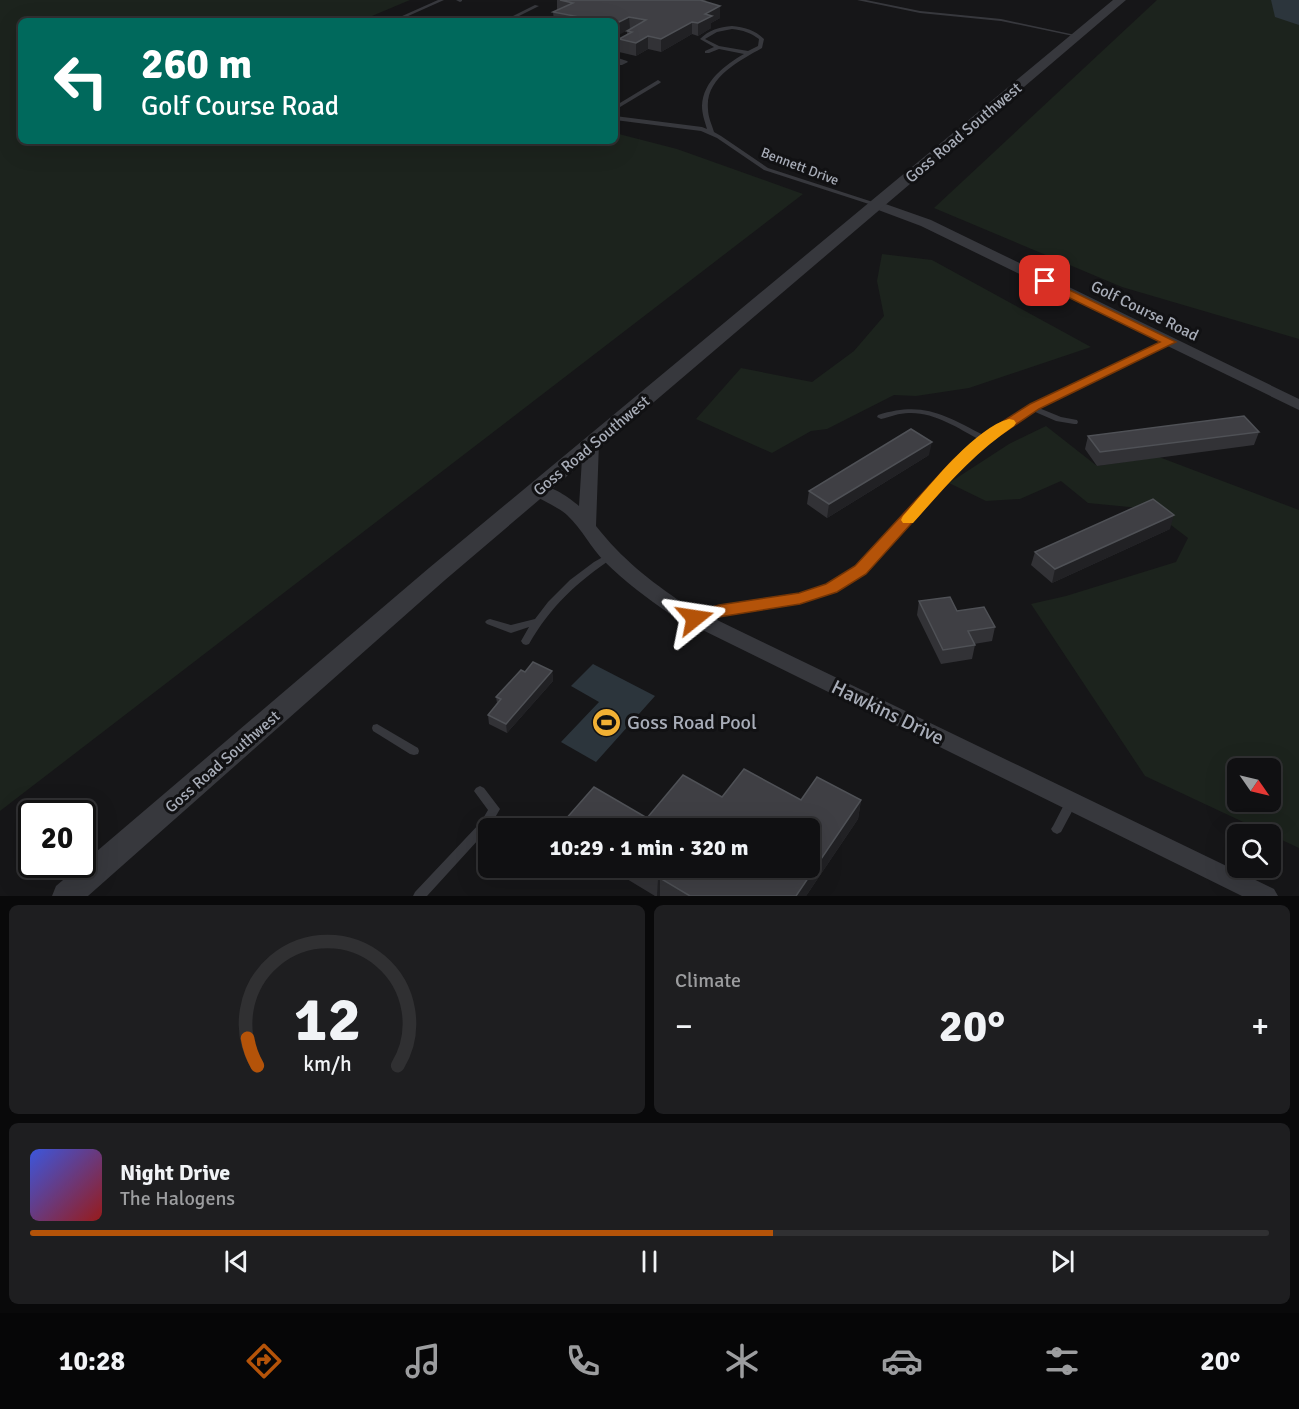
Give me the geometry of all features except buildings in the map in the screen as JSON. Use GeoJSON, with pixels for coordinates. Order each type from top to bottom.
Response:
{"type":"FeatureCollection","features":[{"type":"Feature","properties":{"kind":"street","name":"Goss Road Southwest"},"geometry":{"type":"LineString","coordinates":[[67,896],[591,443],[1120,0]]}},
{"type":"Feature","properties":{"kind":"street","name":"Golf Course Road"},"geometry":{"type":"LineString","coordinates":[[877,205],[926,224],[1299,405]]}},
{"type":"Feature","properties":{"kind":"street"},"geometry":{"type":"LineString","coordinates":[[587,525],[591,443]]}},
{"type":"Feature","properties":{"kind":"street","name":"Hawkins Drive"},"geometry":{"type":"LineString","coordinates":[[538,490],[562,501],[587,525],[610,556],[638,582],[677,609],[1266,896]]}},
{"type":"Feature","properties":{"kind":"lane"},"geometry":{"type":"LineString","coordinates":[[400,18],[441,0]]}},
{"type":"Feature","properties":{"kind":"lane"},"geometry":{"type":"LineString","coordinates":[[859,0],[920,12],[1001,20],[1078,36]]}},
{"type":"Feature","properties":{"kind":"lane"},"geometry":{"type":"LineString","coordinates":[[427,6],[440,9]]}},
{"type":"Feature","properties":{"kind":"lane"},"geometry":{"type":"LineString","coordinates":[[512,18],[537,6]]}},
{"type":"Feature","properties":{"kind":"lane"},"geometry":{"type":"LineString","coordinates":[[505,12],[518,15]]}},
{"type":"Feature","properties":{"kind":"lane"},"geometry":{"type":"LineString","coordinates":[[407,15],[420,18]]}},
{"type":"Feature","properties":{"kind":"lane"},"geometry":{"type":"LineString","coordinates":[[711,132],[705,104],[710,86],[728,66],[760,47],[762,39],[740,29],[718,29],[702,39],[718,47],[749,53]]}},
{"type":"Feature","properties":{"kind":"lane"},"geometry":{"type":"LineString","coordinates":[[707,52],[718,47]]}},
{"type":"Feature","properties":{"kind":"lane"},"geometry":{"type":"LineString","coordinates":[[618,60],[625,62],[620,64]]}},
{"type":"Feature","properties":{"kind":"lane"},"geometry":{"type":"LineString","coordinates":[[618,106],[658,82]]}},
{"type":"Feature","properties":{"kind":"lane","name":"Bennett Drive"},"geometry":{"type":"LineString","coordinates":[[618,118],[690,127],[711,132],[766,169],[877,205]]}},
{"type":"Feature","properties":{"kind":"lane"},"geometry":{"type":"LineString","coordinates":[[695,618],[719,611],[800,598],[832,588],[851,576],[882,549],[958,463],[985,439],[1033,408],[1169,342]]}},
{"type":"Feature","properties":{"kind":"lane"},"geometry":{"type":"LineString","coordinates":[[1033,408],[1059,419],[1074,422]]}},
{"type":"Feature","properties":{"kind":"lane"},"geometry":{"type":"LineString","coordinates":[[881,417],[894,412],[917,409],[929,412],[985,439]]}},
{"type":"Feature","properties":{"kind":"lane"},"geometry":{"type":"LineString","coordinates":[[526,641],[536,622],[587,571],[610,556]]}},
{"type":"Feature","properties":{"kind":"lane"},"geometry":{"type":"LineString","coordinates":[[490,621],[511,629],[536,622]]}},
{"type":"Feature","properties":{"kind":"lane"},"geometry":{"type":"LineString","coordinates":[[376,728],[414,751]]}},
{"type":"Feature","properties":{"kind":"lane"},"geometry":{"type":"LineString","coordinates":[[419,896],[485,825],[494,809],[480,791]]}},
{"type":"Feature","properties":{"kind":"lane"},"geometry":{"type":"LineString","coordinates":[[1057,830],[1072,801]]}},
{"type":"Feature","properties":{"kind":"shaded area"},"geometry":{"type":"Polygon","coordinates":[[[0,0],[410,0],[367,18],[18,18],[18,144],[618,144],[618,134],[677,149],[803,194],[0,811],[0,0]]]}},
{"type":"Feature","properties":{"kind":"shaded area"},"geometry":{"type":"Polygon","coordinates":[[[1157,0],[1299,0],[1299,339],[1122,287],[934,208],[1157,0]]]}},
{"type":"Feature","properties":{"kind":"shaded area"},"geometry":{"type":"Polygon","coordinates":[[[1271,0],[1299,0],[1299,25],[1275,17],[1271,0]]]}},
{"type":"Feature","properties":{"kind":"shaded area"},"geometry":{"type":"Polygon","coordinates":[[[882,254],[932,260],[1091,347],[969,388],[916,396],[894,395],[827,429],[811,431],[772,453],[696,419],[741,368],[812,382],[854,351],[884,316],[877,281],[882,254]]]}},
{"type":"Feature","properties":{"kind":"shaded area"},"geometry":{"type":"Polygon","coordinates":[[[1046,426],[1097,466],[1159,457],[1299,510],[1299,848],[1281,840],[1281,824],[1248,824],[1145,776],[1031,604],[1066,596],[1176,562],[1188,538],[1150,509],[1088,503],[1061,481],[1020,499],[986,501],[949,483],[1009,444],[1046,426]]]}},
{"type":"Feature","properties":{"kind":"shaded area","name":"Goss Road Pool"},"geometry":{"type":"Polygon","coordinates":[[[593,664],[655,696],[596,762],[561,742],[599,702],[571,686],[593,664]]]}},
{"type":"Feature","properties":{"kind":"slow traffic"},"geometry":{"type":"LineString","coordinates":[[908,520],[958,463],[985,439],[1009,423]]}},
{"type":"Feature","properties":{"kind":"place","name":"Goss Road Pool"},"geometry":{"type":"Point","coordinates":[606,722]}},
{"type":"Feature","properties":{"kind":"route"},"geometry":{"type":"LineString","coordinates":[[695,618],[719,611],[800,598],[832,588],[861,570],[958,463],[985,439],[1035,406],[1169,342],[1045,281]]}}]}
